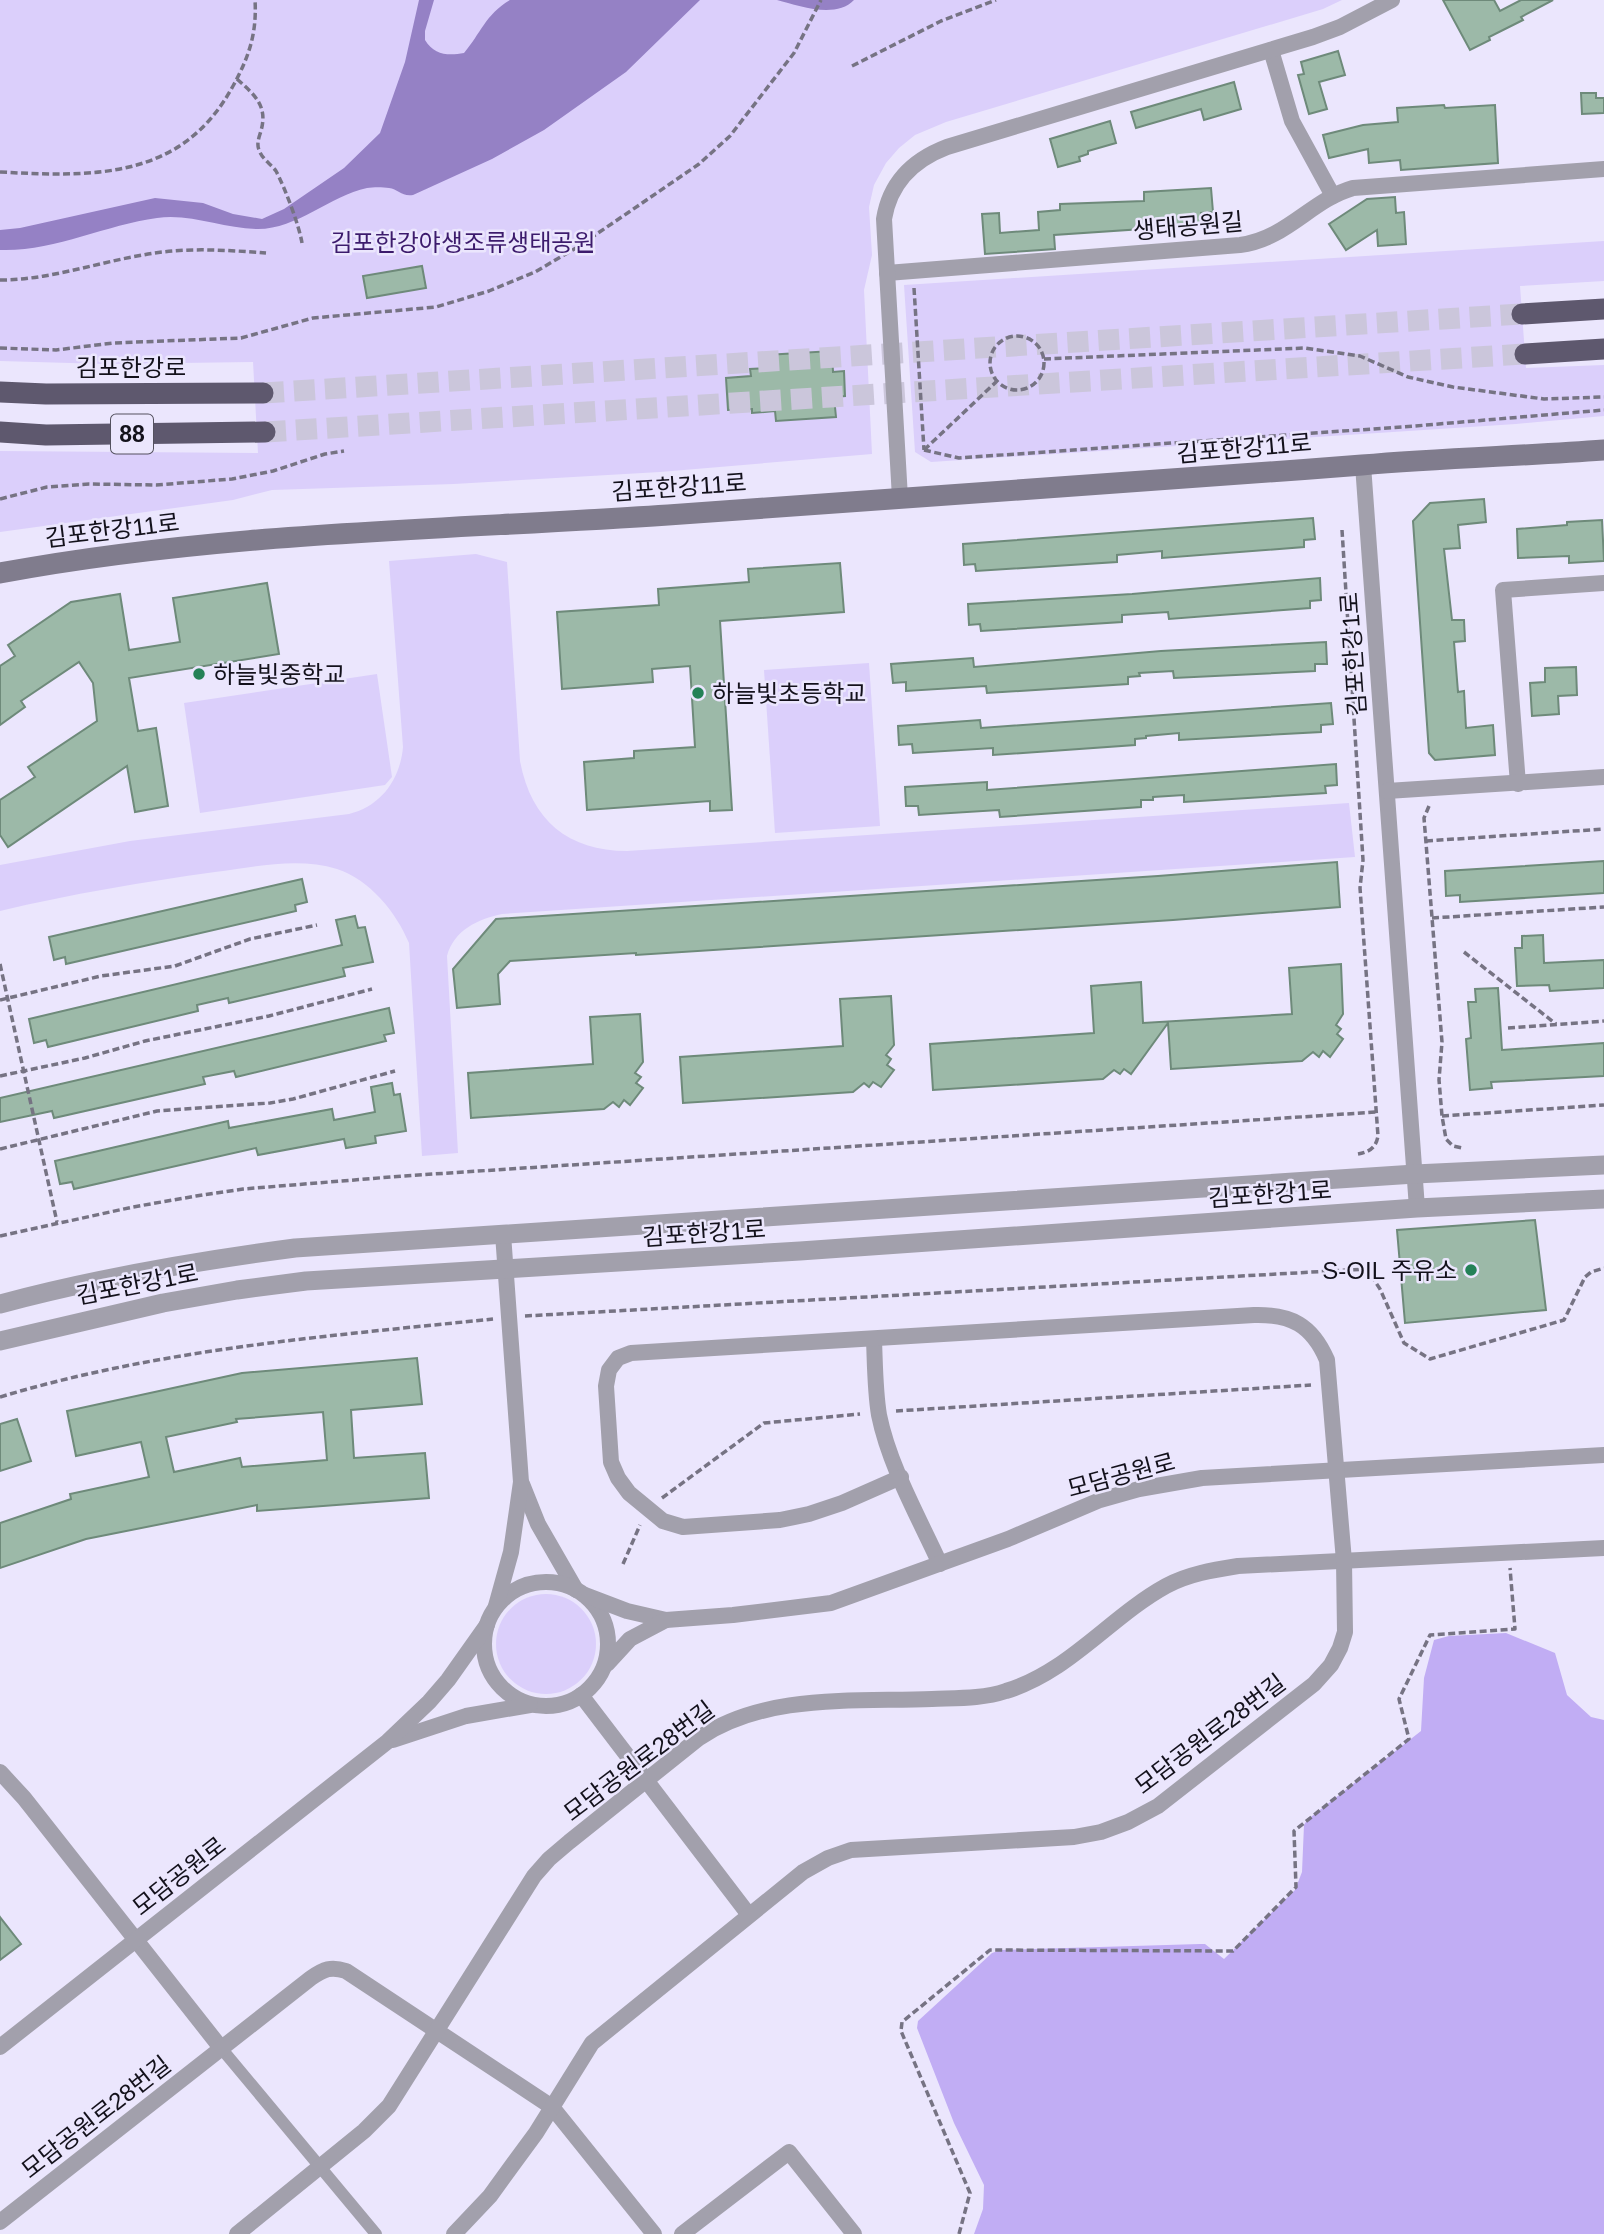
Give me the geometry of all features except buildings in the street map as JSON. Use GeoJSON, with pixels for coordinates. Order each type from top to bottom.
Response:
{"type":"FeatureCollection","features":[{"type":"Feature","properties":{"kind":"highway"},"geometry":{"type":"LineString","coordinates":[[1522,314],[1604,309]]}},
{"type":"Feature","properties":{"kind":"highway"},"geometry":{"type":"LineString","coordinates":[[1525,354],[1604,349]]}},
{"type":"Feature","properties":{"kind":"highway","name":"김포한강로"},"geometry":{"type":"LineString","coordinates":[[0,392],[262,393]]}},
{"type":"Feature","properties":{"kind":"highway","name":"88"},"geometry":{"type":"LineString","coordinates":[[0,432],[47,435],[265,432]]}},
{"type":"Feature","properties":{"kind":"main road","name":"김포한강11로"},"geometry":{"type":"LineString","coordinates":[[0,565],[187,538],[900,493],[1186,480],[1363,465],[1604,450]]}},
{"type":"Feature","properties":{"kind":"main road","name":"김포한강11로"},"geometry":{"type":"LineString","coordinates":[[0,573],[63,562],[230,542],[414,528],[667,515],[900,493]]}},
{"type":"Feature","properties":{"kind":"street"},"geometry":{"type":"LineString","coordinates":[[900,493],[884,233],[886,206],[898,181],[920,160],[947,147],[1271,50],[1340,27],[1392,0]]}},
{"type":"Feature","properties":{"kind":"street"},"geometry":{"type":"LineString","coordinates":[[1271,50],[1292,121],[1333,196]]}},
{"type":"Feature","properties":{"kind":"street","name":"생태공원길"},"geometry":{"type":"LineString","coordinates":[[887,273],[1256,243],[1281,232],[1333,196],[1365,186],[1604,169]]}},
{"type":"Feature","properties":{"kind":"street","name":"김포한강1로"},"geometry":{"type":"LineString","coordinates":[[1363,465],[1417,1208]]}},
{"type":"Feature","properties":{"kind":"street"},"geometry":{"type":"LineString","coordinates":[[1518,784],[1503,590],[1604,583]]}},
{"type":"Feature","properties":{"kind":"street"},"geometry":{"type":"LineString","coordinates":[[1387,791],[1604,777]]}},
{"type":"Feature","properties":{"kind":"street","name":"김포한강1로"},"geometry":{"type":"LineString","coordinates":[[0,1304],[110,1278],[203,1260],[295,1248],[1415,1174],[1604,1165]]}},
{"type":"Feature","properties":{"kind":"street","name":"김포한강1로"},"geometry":{"type":"LineString","coordinates":[[0,1341],[92,1318],[237,1290],[306,1281],[1417,1208],[1604,1199]]}},
{"type":"Feature","properties":{"kind":"street"},"geometry":{"type":"LineString","coordinates":[[387,1742],[449,1680],[487,1625],[496,1606],[511,1552],[522,1482],[503,1234]]}},
{"type":"Feature","properties":{"kind":"street","name":"모담공원로28번길"},"geometry":{"type":"LineString","coordinates":[[454,2234],[490,2196],[536,2133],[592,2043],[803,1871],[851,1850],[1073,1837],[1110,1828],[1158,1806],[1314,1684],[1331,1665],[1345,1632],[1344,1561],[1327,1360],[1319,1342],[1294,1321],[1276,1315],[631,1353],[618,1358],[608,1370],[611,1462],[618,1478],[646,1510]]}},
{"type":"Feature","properties":{"kind":"street"},"geometry":{"type":"LineString","coordinates":[[874,1340],[878,1412],[901,1477],[940,1564]]}},
{"type":"Feature","properties":{"kind":"street","name":"모담공원로"},"geometry":{"type":"LineString","coordinates":[[666,1620],[745,1614],[831,1603],[940,1564],[1100,1500],[1139,1489],[1202,1478],[1604,1455]]}},
{"type":"Feature","properties":{"kind":"street"},"geometry":{"type":"LineString","coordinates":[[646,1510],[663,1521],[683,1528],[780,1520],[842,1503],[901,1477]]}},
{"type":"Feature","properties":{"kind":"street"},"geometry":{"type":"LineString","coordinates":[[522,1482],[538,1524],[580,1592],[598,1609],[606,1628],[608,1647],[604,1667]]}},
{"type":"Feature","properties":{"kind":"street","name":"모담공원로28번길"},"geometry":{"type":"LineString","coordinates":[[237,2234],[364,2131],[388,2106],[534,1876],[549,1858],[720,1724],[770,1708],[804,1704],[976,1697],[1005,1692],[1035,1681],[1058,1667],[1166,1586],[1210,1570],[1238,1566],[1604,1548]]}},
{"type":"Feature","properties":{"kind":"street"},"geometry":{"type":"LineString","coordinates":[[496,1606],[510,1593],[528,1584],[548,1582],[567,1585],[627,1611],[666,1620]]}},
{"type":"Feature","properties":{"kind":"street"},"geometry":{"type":"LineString","coordinates":[[387,1742],[466,1716],[531,1705],[557,1705],[581,1695],[594,1684],[604,1667],[630,1639],[666,1620]]}},
{"type":"Feature","properties":{"kind":"street"},"geometry":{"type":"LineString","coordinates":[[487,1625],[483,1645],[487,1665],[497,1683],[512,1697],[531,1705]]}},
{"type":"Feature","properties":{"kind":"street"},"geometry":{"type":"LineString","coordinates":[[581,1695],[749,1915]]}},
{"type":"Feature","properties":{"kind":"street","name":"모담공원로"},"geometry":{"type":"LineString","coordinates":[[0,2047],[387,1742]]}},
{"type":"Feature","properties":{"kind":"street"},"geometry":{"type":"LineString","coordinates":[[0,1772],[24,1798],[221,2048],[376,2234]]}},
{"type":"Feature","properties":{"kind":"street","name":"모담공원로28번길"},"geometry":{"type":"LineString","coordinates":[[0,2222],[324,1969],[335,1967],[346,1971],[436,2029]]}},
{"type":"Feature","properties":{"kind":"street"},"geometry":{"type":"LineString","coordinates":[[436,2029],[552,2107],[654,2234]]}},
{"type":"Feature","properties":{"kind":"street"},"geometry":{"type":"LineString","coordinates":[[682,2234],[789,2152],[854,2234]]}},
{"type":"Feature","properties":{"kind":"path"},"geometry":{"type":"LineString","coordinates":[[0,172],[84,174],[125,170],[152,161],[175,149],[202,129],[223,105],[237,79],[248,55],[256,25],[255,0]]}},
{"type":"Feature","properties":{"kind":"path"},"geometry":{"type":"LineString","coordinates":[[0,348],[56,350],[113,343],[241,338],[313,318],[436,307],[535,272],[576,248],[699,164],[730,136],[793,53],[821,0]]}},
{"type":"Feature","properties":{"kind":"path"},"geometry":{"type":"LineString","coordinates":[[852,66],[941,21],[996,0]]}},
{"type":"Feature","properties":{"kind":"path"},"geometry":{"type":"LineString","coordinates":[[237,79],[254,94],[262,108],[263,121],[257,141],[259,151],[275,171],[300,231],[302,243]]}},
{"type":"Feature","properties":{"kind":"path"},"geometry":{"type":"LineString","coordinates":[[0,280],[29,280],[181,249],[267,253]]}},
{"type":"Feature","properties":{"kind":"path"},"geometry":{"type":"LineString","coordinates":[[914,284],[924,450]]}},
{"type":"Feature","properties":{"kind":"path"},"geometry":{"type":"LineString","coordinates":[[1022,336],[1030,339],[1042,351],[1044,359],[1041,376],[1028,387],[1012,389],[997,381],[992,374],[990,358],[993,349],[1005,338],[1022,336]]}},
{"type":"Feature","properties":{"kind":"path"},"geometry":{"type":"LineString","coordinates":[[1044,359],[1304,348],[1360,356],[1408,377],[1453,387],[1544,399],[1604,397]]}},
{"type":"Feature","properties":{"kind":"path"},"geometry":{"type":"LineString","coordinates":[[924,450],[997,381]]}},
{"type":"Feature","properties":{"kind":"path"},"geometry":{"type":"LineString","coordinates":[[924,450],[959,458],[1604,410]]}},
{"type":"Feature","properties":{"kind":"path"},"geometry":{"type":"LineString","coordinates":[[0,499],[47,487],[89,484],[156,485],[232,479],[273,471],[326,454],[344,452]]}},
{"type":"Feature","properties":{"kind":"path"},"geometry":{"type":"LineString","coordinates":[[1342,530],[1363,860],[1360,888],[1378,1136],[1375,1146],[1365,1153],[1357,1154]]}},
{"type":"Feature","properties":{"kind":"path"},"geometry":{"type":"LineString","coordinates":[[1432,803],[1425,811],[1442,1042],[1438,1080],[1446,1139],[1453,1146],[1462,1148]]}},
{"type":"Feature","properties":{"kind":"path"},"geometry":{"type":"LineString","coordinates":[[1426,841],[1604,829]]}},
{"type":"Feature","properties":{"kind":"path"},"geometry":{"type":"LineString","coordinates":[[1432,918],[1604,907]]}},
{"type":"Feature","properties":{"kind":"path"},"geometry":{"type":"LineString","coordinates":[[0,1000],[101,976],[175,966],[250,939],[317,925]]}},
{"type":"Feature","properties":{"kind":"path"},"geometry":{"type":"LineString","coordinates":[[1464,952],[1556,1024]]}},
{"type":"Feature","properties":{"kind":"path"},"geometry":{"type":"LineString","coordinates":[[0,964],[57,1222]]}},
{"type":"Feature","properties":{"kind":"path"},"geometry":{"type":"LineString","coordinates":[[0,1076],[85,1058],[145,1041],[286,1012],[372,989]]}},
{"type":"Feature","properties":{"kind":"path"},"geometry":{"type":"LineString","coordinates":[[1508,1028],[1604,1021]]}},
{"type":"Feature","properties":{"kind":"path"},"geometry":{"type":"LineString","coordinates":[[0,1149],[158,1111],[293,1099],[395,1071]]}},
{"type":"Feature","properties":{"kind":"path"},"geometry":{"type":"LineString","coordinates":[[1442,1116],[1604,1105]]}},
{"type":"Feature","properties":{"kind":"path"},"geometry":{"type":"LineString","coordinates":[[0,1236],[57,1222],[196,1196],[287,1185],[1376,1112]]}},
{"type":"Feature","properties":{"kind":"path"},"geometry":{"type":"LineString","coordinates":[[0,1396],[60,1378],[262,1343],[508,1317],[1367,1269],[1380,1289],[1404,1343],[1430,1359],[1564,1321],[1585,1276],[1604,1268]]}},
{"type":"Feature","properties":{"kind":"path"},"geometry":{"type":"LineString","coordinates":[[623,1564],[646,1510],[764,1423],[878,1412],[1329,1383]]}},
{"type":"Feature","properties":{"kind":"path"},"geometry":{"type":"LineString","coordinates":[[958,2234],[970,2193],[901,2031],[902,2022],[990,1950],[1233,1951],[1296,1886],[1294,1831],[1409,1739],[1399,1699],[1430,1635],[1515,1629],[1509,1551]]}},
{"type":"Feature","properties":{"kind":"green space","name":"김포한강야생조류생태공원"},"geometry":{"type":"Polygon","coordinates":[[[0,0],[1342,0],[1323,9],[946,122],[915,135],[899,148],[886,163],[874,185],[869,207],[872,255],[864,290],[872,454],[660,472],[454,484],[272,490],[233,500],[0,532],[0,451],[258,453],[253,362],[106,364],[0,361],[0,0]]]}},
{"type":"Feature","properties":{"kind":"green space"},"geometry":{"type":"Polygon","coordinates":[[[1604,241],[1604,281],[1520,286],[1526,368],[1604,365],[1604,416],[931,462],[915,452],[904,285],[1604,241]]]}},
{"type":"Feature","properties":{"kind":"green space"},"geometry":{"type":"Polygon","coordinates":[[[476,554],[507,562],[520,761],[525,782],[543,815],[570,838],[587,845],[606,850],[627,851],[1349,803],[1355,857],[493,916],[461,933],[450,947],[447,956],[458,1153],[422,1156],[409,943],[397,920],[380,898],[349,874],[322,865],[292,863],[260,866],[107,889],[0,911],[0,865],[130,841],[349,814],[371,805],[393,781],[403,747],[389,561],[476,554]]]}},
{"type":"Feature","properties":{"kind":"green space"},"geometry":{"type":"Polygon","coordinates":[[[869,663],[880,826],[775,833],[764,670],[869,663]]]}},
{"type":"Feature","properties":{"kind":"green space"},"geometry":{"type":"Polygon","coordinates":[[[377,674],[392,777],[385,785],[200,813],[184,703],[377,674]]]}},
{"type":"Feature","properties":{"kind":"green space"},"geometry":{"type":"Polygon","coordinates":[[[546,1594],[574,1602],[588,1616],[596,1644],[588,1672],[574,1686],[546,1694],[518,1686],[504,1672],[496,1644],[504,1616],[518,1602],[546,1594]]]}},
{"type":"Feature","properties":{"kind":"shaded area"},"geometry":{"type":"Polygon","coordinates":[[[419,0],[434,0],[425,40],[433,49],[452,54],[464,53],[489,18],[510,0],[700,0],[626,72],[544,130],[492,159],[413,195],[389,188],[367,188],[272,228],[245,228],[182,218],[157,218],[40,247],[0,250],[0,230],[155,198],[203,203],[233,214],[262,219],[284,209],[344,168],[380,133],[405,62],[419,0]]]}},
{"type":"Feature","properties":{"kind":"shaded area"},"geometry":{"type":"Polygon","coordinates":[[[777,0],[854,0],[846,6],[828,10],[806,8],[777,0]]]}},
{"type":"Feature","properties":{"kind":"shaded area"},"geometry":{"type":"Polygon","coordinates":[[[1506,1633],[1555,1653],[1567,1695],[1591,1717],[1604,1720],[1604,2234],[974,2234],[983,2209],[984,2185],[954,2123],[917,2028],[918,2021],[992,1953],[1001,1950],[1205,1944],[1224,1959],[1295,1890],[1302,1872],[1304,1825],[1307,1820],[1421,1731],[1424,1678],[1434,1640],[1449,1636],[1506,1633]]]}},
{"type":"Feature","properties":{"kind":"tunnel"},"geometry":{"type":"LineString","coordinates":[[263,393],[1522,314]]}},
{"type":"Feature","properties":{"kind":"tunnel"},"geometry":{"type":"LineString","coordinates":[[265,432],[1525,354]]}},
{"type":"Feature","properties":{"kind":"place","name":"하늘빛중학교"},"geometry":{"type":"Point","coordinates":[199,674]}},
{"type":"Feature","properties":{"kind":"place","name":"하늘빛초등학교"},"geometry":{"type":"Point","coordinates":[698,693]}},
{"type":"Feature","properties":{"kind":"place","name":"S-OIL 주유소"},"geometry":{"type":"Point","coordinates":[1471,1270]}}]}
